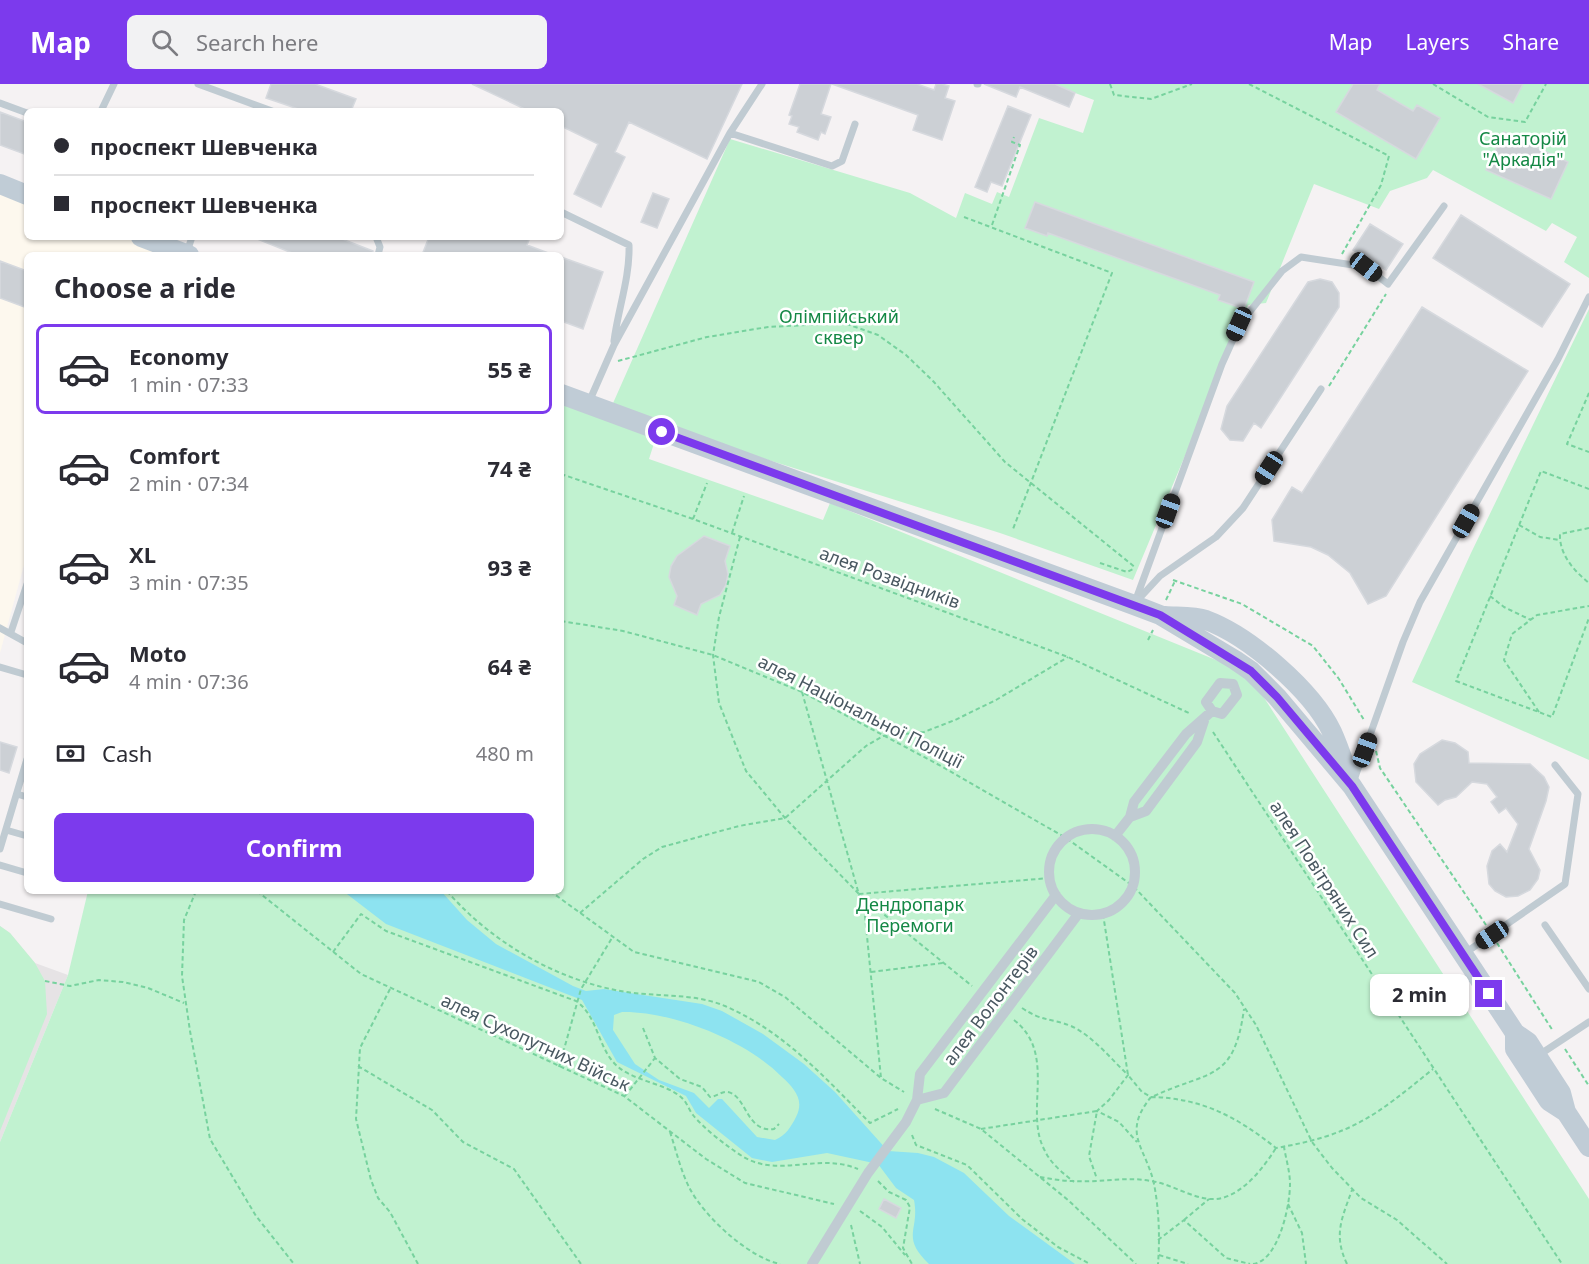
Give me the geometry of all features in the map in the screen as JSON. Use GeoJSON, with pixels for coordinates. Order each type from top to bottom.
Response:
{"type":"FeatureCollection","features":[{"type":"Feature","properties":{"kind":"main road"},"geometry":{"type":"LineString","coordinates":[[0,184],[24,194]]}},
{"type":"Feature","properties":{"kind":"main road"},"geometry":{"type":"LineString","coordinates":[[150,240],[180,250]]}},
{"type":"Feature","properties":{"kind":"main road"},"geometry":{"type":"LineString","coordinates":[[564,395],[1160,615],[1251,671],[1277,697],[1352,786],[1515,1033],[1528,1042],[1561,1093],[1566,1112],[1589,1147]]}},
{"type":"Feature","properties":{"kind":"main road"},"geometry":{"type":"LineString","coordinates":[[1515,1033],[1515,1048],[1549,1101],[1566,1112]]}},
{"type":"Feature","properties":{"kind":"street"},"geometry":{"type":"LineString","coordinates":[[1236,680],[1237,695],[1222,714],[1212,711],[1206,702],[1220,683],[1236,680]]}},
{"type":"Feature","properties":{"kind":"street"},"geometry":{"type":"LineString","coordinates":[[1115,836],[1130,817],[1134,802],[1186,734],[1205,720],[1212,711]]}},
{"type":"Feature","properties":{"kind":"street"},"geometry":{"type":"LineString","coordinates":[[1090,830],[1115,836],[1131,853],[1134,864],[1133,886],[1121,904],[1102,914],[1079,913],[1062,903],[1056,895],[1050,878],[1050,863],[1056,849],[1066,838],[1090,830]]}},
{"type":"Feature","properties":{"kind":"street","name":"алея Волонтерів"},"geometry":{"type":"LineString","coordinates":[[812,1264],[868,1173],[906,1122],[917,1101],[920,1074],[1056,895]]}},
{"type":"Feature","properties":{"kind":"street","name":"алея Волонтерів"},"geometry":{"type":"LineString","coordinates":[[917,1101],[945,1093],[1079,913]]}},
{"type":"Feature","properties":{"kind":"lane"},"geometry":{"type":"LineString","coordinates":[[102,108],[114,84]]}},
{"type":"Feature","properties":{"kind":"lane"},"geometry":{"type":"LineString","coordinates":[[198,84],[264,108]]}},
{"type":"Feature","properties":{"kind":"lane"},"geometry":{"type":"LineString","coordinates":[[588,404],[603,365],[730,134],[762,84]]}},
{"type":"Feature","properties":{"kind":"lane"},"geometry":{"type":"LineString","coordinates":[[0,103],[24,112]]}},
{"type":"Feature","properties":{"kind":"lane"},"geometry":{"type":"LineString","coordinates":[[730,134],[832,166],[842,162],[855,124]]}},
{"type":"Feature","properties":{"kind":"lane"},"geometry":{"type":"LineString","coordinates":[[1134,605],[1222,364],[1239,324],[1282,271],[1301,257],[1340,261],[1366,267],[1388,284],[1444,206]]}},
{"type":"Feature","properties":{"kind":"lane"},"geometry":{"type":"LineString","coordinates":[[564,213],[629,245],[630,269],[617,316],[614,345]]}},
{"type":"Feature","properties":{"kind":"lane"},"geometry":{"type":"LineString","coordinates":[[1352,786],[1420,602],[1558,359],[1589,297]]}},
{"type":"Feature","properties":{"kind":"lane"},"geometry":{"type":"LineString","coordinates":[[1134,605],[1160,576],[1216,537],[1243,508],[1321,388]]}},
{"type":"Feature","properties":{"kind":"lane"},"geometry":{"type":"LineString","coordinates":[[11,632],[24,593]]}},
{"type":"Feature","properties":{"kind":"lane"},"geometry":{"type":"LineString","coordinates":[[0,628],[24,641]]}},
{"type":"Feature","properties":{"kind":"lane"},"geometry":{"type":"LineString","coordinates":[[0,667],[24,674]]}},
{"type":"Feature","properties":{"kind":"lane"},"geometry":{"type":"LineString","coordinates":[[1463,954],[1565,884],[1578,794],[1555,765]]}},
{"type":"Feature","properties":{"kind":"lane"},"geometry":{"type":"LineString","coordinates":[[0,849],[24,770]]}},
{"type":"Feature","properties":{"kind":"lane"},"geometry":{"type":"LineString","coordinates":[[17,794],[24,796]]}},
{"type":"Feature","properties":{"kind":"lane"},"geometry":{"type":"LineString","coordinates":[[6,830],[24,835]]}},
{"type":"Feature","properties":{"kind":"lane"},"geometry":{"type":"LineString","coordinates":[[0,865],[24,872]]}},
{"type":"Feature","properties":{"kind":"lane"},"geometry":{"type":"LineString","coordinates":[[0,904],[51,919]]}},
{"type":"Feature","properties":{"kind":"lane"},"geometry":{"type":"LineString","coordinates":[[1545,925],[1589,988]]}},
{"type":"Feature","properties":{"kind":"lane"},"geometry":{"type":"LineString","coordinates":[[1537,1056],[1589,1022]]}},
{"type":"Feature","properties":{"kind":"path"},"geometry":{"type":"LineString","coordinates":[[1110,84],[1114,95],[1151,99],[1192,84]]}},
{"type":"Feature","properties":{"kind":"path"},"geometry":{"type":"LineString","coordinates":[[1249,84],[1389,156],[1381,185],[1340,261]]}},
{"type":"Feature","properties":{"kind":"path"},"geometry":{"type":"LineString","coordinates":[[1433,84],[1488,117],[1525,122],[1546,84]]}},
{"type":"Feature","properties":{"kind":"path"},"geometry":{"type":"LineString","coordinates":[[991,226],[1020,145],[1012,142],[1014,137]]}},
{"type":"Feature","properties":{"kind":"path"},"geometry":{"type":"LineString","coordinates":[[964,217],[1112,273],[1013,529]]}},
{"type":"Feature","properties":{"kind":"path"},"geometry":{"type":"LineString","coordinates":[[1321,388],[1331,385],[1384,299],[1388,284]]}},
{"type":"Feature","properties":{"kind":"path"},"geometry":{"type":"LineString","coordinates":[[603,365],[717,336],[768,327],[844,323],[878,335],[906,355],[1005,462],[1135,568],[1146,571]]}},
{"type":"Feature","properties":{"kind":"path"},"geometry":{"type":"LineString","coordinates":[[1589,393],[1568,444],[1589,452]]}},
{"type":"Feature","properties":{"kind":"path"},"geometry":{"type":"LineString","coordinates":[[1589,489],[1541,471],[1456,681],[1552,717],[1589,618]]}},
{"type":"Feature","properties":{"kind":"path","name":"алея Розвідників"},"geometry":{"type":"LineString","coordinates":[[564,475],[732,533],[1068,657],[1205,720]]}},
{"type":"Feature","properties":{"kind":"path"},"geometry":{"type":"LineString","coordinates":[[693,519],[707,483]]}},
{"type":"Feature","properties":{"kind":"path"},"geometry":{"type":"LineString","coordinates":[[732,533],[744,496]]}},
{"type":"Feature","properties":{"kind":"path"},"geometry":{"type":"LineString","coordinates":[[1519,525],[1540,537],[1560,540]]}},
{"type":"Feature","properties":{"kind":"path"},"geometry":{"type":"LineString","coordinates":[[1589,528],[1560,534],[1559,546],[1568,561],[1589,583]]}},
{"type":"Feature","properties":{"kind":"path"},"geometry":{"type":"LineString","coordinates":[[740,536],[719,617],[713,655],[719,703],[746,771],[785,818],[859,894]]}},
{"type":"Feature","properties":{"kind":"path"},"geometry":{"type":"LineString","coordinates":[[1100,563],[1126,572],[1135,568]]}},
{"type":"Feature","properties":{"kind":"path"},"geometry":{"type":"LineString","coordinates":[[1160,576],[1242,604],[1312,646],[1339,679],[1371,732],[1380,768],[1492,935],[1589,1086]]}},
{"type":"Feature","properties":{"kind":"path"},"geometry":{"type":"LineString","coordinates":[[1490,596],[1504,607],[1531,620]]}},
{"type":"Feature","properties":{"kind":"path"},"geometry":{"type":"LineString","coordinates":[[1540,714],[1504,660],[1512,634],[1537,615],[1589,606]]}},
{"type":"Feature","properties":{"kind":"path","name":"алея Національної Поліції"},"geometry":{"type":"LineString","coordinates":[[564,621],[623,631],[713,655],[802,692],[941,766],[1066,838],[1133,886],[1195,948],[1235,993],[1245,1008],[1312,1142],[1361,1198],[1406,1227],[1447,1264]]}},
{"type":"Feature","properties":{"kind":"path"},"geometry":{"type":"LineString","coordinates":[[580,913],[643,859],[662,848],[739,826],[785,818],[866,746],[883,736],[924,732],[955,720],[996,700],[1068,657]]}},
{"type":"Feature","properties":{"kind":"path"},"geometry":{"type":"LineString","coordinates":[[802,692],[868,933],[881,1078]]}},
{"type":"Feature","properties":{"kind":"path","name":"алея Повітряних Сил"},"geometry":{"type":"LineString","coordinates":[[1205,720],[1562,1264]]}},
{"type":"Feature","properties":{"kind":"path"},"geometry":{"type":"LineString","coordinates":[[859,894],[1050,878]]}},
{"type":"Feature","properties":{"kind":"path"},"geometry":{"type":"LineString","coordinates":[[195,894],[184,920],[182,976],[210,1139],[256,1216],[294,1264]]}},
{"type":"Feature","properties":{"kind":"path","name":"алея Сухопутних Військ"},"geometry":{"type":"LineString","coordinates":[[261,894],[361,975],[624,1096],[706,1159],[746,1183],[846,1207],[866,1215],[882,1227],[912,1264]]}},
{"type":"Feature","properties":{"kind":"path"},"geometry":{"type":"LineString","coordinates":[[450,894],[486,929],[530,958],[585,983],[626,992],[702,999],[725,1006],[785,1041],[839,1089],[870,1123],[917,1101]]}},
{"type":"Feature","properties":{"kind":"path"},"geometry":{"type":"LineString","coordinates":[[554,894],[634,952],[759,982],[785,997],[881,1078],[917,1101],[981,1129],[1040,1177],[1136,1264]]}},
{"type":"Feature","properties":{"kind":"path"},"geometry":{"type":"LineString","coordinates":[[333,952],[361,914],[386,931],[577,1000],[587,1011],[606,1052],[615,1065],[683,1099],[693,1116],[741,1156],[761,1166],[794,1167],[822,1161],[848,1165],[868,1173]]}},
{"type":"Feature","properties":{"kind":"path"},"geometry":{"type":"LineString","coordinates":[[981,1129],[1097,1111],[1109,1100],[1128,1075],[1102,914]]}},
{"type":"Feature","properties":{"kind":"path"},"geometry":{"type":"LineString","coordinates":[[559,1067],[581,989],[612,938]]}},
{"type":"Feature","properties":{"kind":"path"},"geometry":{"type":"LineString","coordinates":[[871,972],[943,963]]}},
{"type":"Feature","properties":{"kind":"path"},"geometry":{"type":"LineString","coordinates":[[45,981],[70,986],[99,980],[123,982],[148,988],[185,1004]]}},
{"type":"Feature","properties":{"kind":"path"},"geometry":{"type":"LineString","coordinates":[[390,988],[360,1048],[356,1119],[371,1180],[378,1198],[390,1212],[418,1264]]}},
{"type":"Feature","properties":{"kind":"path"},"geometry":{"type":"LineString","coordinates":[[1013,1002],[1039,1019],[1076,1029],[1128,1075],[1142,1092],[1151,1097],[1183,1098],[1204,1104],[1276,1148],[1312,1142],[1360,1125],[1384,1109],[1433,1069]]}},
{"type":"Feature","properties":{"kind":"path"},"geometry":{"type":"LineString","coordinates":[[1158,1264],[1153,1181],[1139,1144],[1138,1114],[1151,1097],[1179,1084],[1209,1076],[1230,1060],[1238,1044],[1245,1008]]}},
{"type":"Feature","properties":{"kind":"path"},"geometry":{"type":"LineString","coordinates":[[643,1028],[655,1058],[680,1079],[702,1087],[710,1097],[725,1092],[731,1093],[749,1117],[762,1128],[774,1129],[779,1124]]}},
{"type":"Feature","properties":{"kind":"path"},"geometry":{"type":"LineString","coordinates":[[624,1096],[655,1058]]}},
{"type":"Feature","properties":{"kind":"path"},"geometry":{"type":"LineString","coordinates":[[358,1066],[432,1110],[463,1142],[514,1169],[581,1264]]}},
{"type":"Feature","properties":{"kind":"path"},"geometry":{"type":"LineString","coordinates":[[1097,1111],[1119,1122],[1139,1144]]}},
{"type":"Feature","properties":{"kind":"path"},"geometry":{"type":"LineString","coordinates":[[1097,1111],[1089,1156],[1097,1179]]}},
{"type":"Feature","properties":{"kind":"path"},"geometry":{"type":"LineString","coordinates":[[906,1122],[916,1145],[967,1165],[1022,1219],[1058,1247],[1090,1264]]}},
{"type":"Feature","properties":{"kind":"path"},"geometry":{"type":"LineString","coordinates":[[669,1130],[689,1188],[708,1215],[766,1261],[780,1264]]}},
{"type":"Feature","properties":{"kind":"path"},"geometry":{"type":"LineString","coordinates":[[1184,1220],[1226,1258],[1251,1264],[1262,1263],[1272,1253],[1288,1204],[1290,1183],[1284,1147]]}},
{"type":"Feature","properties":{"kind":"path"},"geometry":{"type":"LineString","coordinates":[[1040,1177],[1074,1182],[1097,1179],[1153,1181],[1209,1199],[1223,1198],[1241,1188],[1268,1161],[1276,1148]]}},
{"type":"Feature","properties":{"kind":"path"},"geometry":{"type":"LineString","coordinates":[[884,1186],[889,1192],[906,1200],[910,1207],[903,1248],[906,1257]]}},
{"type":"Feature","properties":{"kind":"path"},"geometry":{"type":"LineString","coordinates":[[1347,1264],[1340,1250],[1340,1220],[1352,1189]]}},
{"type":"Feature","properties":{"kind":"path"},"geometry":{"type":"LineString","coordinates":[[1158,1240],[1209,1199]]}},
{"type":"Feature","properties":{"kind":"path"},"geometry":{"type":"LineString","coordinates":[[1288,1204],[1302,1233],[1306,1264]]}},
{"type":"Feature","properties":{"kind":"path"},"geometry":{"type":"LineString","coordinates":[[846,1207],[860,1264]]}},
{"type":"Feature","properties":{"kind":"path"},"geometry":{"type":"LineString","coordinates":[[1159,1255],[1188,1264]]}},
{"type":"Feature","properties":{"kind":"shaded area"},"geometry":{"type":"Polygon","coordinates":[[[0,186],[24,196],[24,240],[142,240],[164,248],[162,252],[24,252],[24,565],[0,653],[0,186]]]}},
{"type":"Feature","properties":{"kind":"shaded area"},"geometry":{"type":"Polygon","coordinates":[[[0,926],[10,933],[35,963],[68,975],[0,1142],[0,926]]]}},
{"type":"Feature","properties":{"kind":"green space"},"geometry":{"type":"Polygon","coordinates":[[[1051,84],[1589,84],[1589,278],[1564,262],[1577,237],[1552,223],[1546,231],[1433,170],[1427,178],[1390,191],[1379,209],[1314,184],[1266,303],[1248,305],[1133,580],[1000,533],[610,410],[730,139],[910,193],[956,218],[965,193],[992,204],[997,192],[1009,197],[1039,118],[1083,133],[1094,100],[1051,84]]]}},
{"type":"Feature","properties":{"kind":"green space"},"geometry":{"type":"Polygon","coordinates":[[[1589,309],[1589,760],[1412,682],[1471,553],[1589,309]]]}},
{"type":"Feature","properties":{"kind":"green space","name":"Дендропарк Перемоги"},"geometry":{"type":"Polygon","coordinates":[[[564,399],[657,434],[649,459],[823,520],[830,503],[1248,673],[1589,1199],[1589,1264],[0,1264],[0,1142],[68,975],[87,894],[564,894],[564,399]]]}},
{"type":"Feature","properties":{"kind":"green space"},"geometry":{"type":"Polygon","coordinates":[[[0,926],[10,933],[35,963],[45,981],[47,1014],[0,1131],[0,926]]]}},
{"type":"Feature","properties":{"kind":"water"},"geometry":{"type":"Polygon","coordinates":[[[347,894],[444,894],[467,920],[496,944],[573,986],[586,991],[604,989],[702,1004],[722,1011],[763,1034],[804,1064],[835,1092],[888,1151],[918,1153],[934,1157],[964,1173],[1009,1216],[1075,1264],[929,1264],[915,1247],[913,1240],[914,1200],[896,1188],[878,1164],[827,1153],[772,1162],[752,1158],[696,1113],[686,1096],[617,1062],[582,1000],[386,924],[347,894]],[[622,1012],[614,1015],[613,1030],[635,1064],[659,1080],[694,1093],[709,1108],[718,1099],[722,1099],[757,1137],[775,1140],[788,1130],[798,1111],[799,1100],[791,1086],[767,1064],[729,1040],[664,1017],[622,1012]]]}},
{"type":"Feature","properties":{"kind":"building"},"geometry":{"type":"Polygon","coordinates":[[[271,84],[315,84],[356,99],[352,108],[295,108],[266,98],[271,84]]]}},
{"type":"Feature","properties":{"kind":"building"},"geometry":{"type":"Polygon","coordinates":[[[472,84],[742,84],[707,159],[629,122],[615,152],[625,157],[601,207],[574,194],[598,144],[564,127],[564,108],[523,108],[472,84]]]}},
{"type":"Feature","properties":{"kind":"building"},"geometry":{"type":"Polygon","coordinates":[[[800,84],[831,84],[821,114],[831,117],[825,134],[821,132],[818,140],[797,132],[799,127],[789,124],[792,116],[789,115],[800,84]]]}},
{"type":"Feature","properties":{"kind":"building"},"geometry":{"type":"Polygon","coordinates":[[[832,84],[917,84],[934,90],[936,84],[942,84],[949,86],[945,98],[955,101],[942,140],[913,130],[918,115],[832,84]]]}},
{"type":"Feature","properties":{"kind":"building"},"geometry":{"type":"Polygon","coordinates":[[[984,84],[1055,84],[1075,93],[1069,107],[1020,87],[1016,97],[984,84]]]}},
{"type":"Feature","properties":{"kind":"building"},"geometry":{"type":"Polygon","coordinates":[[[1353,84],[1380,84],[1377,90],[1413,111],[1417,105],[1440,118],[1416,159],[1336,112],[1353,84]]]}},
{"type":"Feature","properties":{"kind":"building"},"geometry":{"type":"Polygon","coordinates":[[[1478,84],[1523,84],[1513,103],[1478,84]]]}},
{"type":"Feature","properties":{"kind":"building"},"geometry":{"type":"Polygon","coordinates":[[[1008,106],[1031,115],[1002,186],[991,182],[987,192],[975,187],[1008,106]]]}},
{"type":"Feature","properties":{"kind":"building"},"geometry":{"type":"Polygon","coordinates":[[[0,112],[24,121],[24,154],[0,145],[0,112]]]}},
{"type":"Feature","properties":{"kind":"building"},"geometry":{"type":"Polygon","coordinates":[[[1504,132],[1568,162],[1551,199],[1486,170],[1504,132]]]}},
{"type":"Feature","properties":{"kind":"building"},"geometry":{"type":"Polygon","coordinates":[[[653,193],[669,199],[657,228],[641,222],[653,193]]]}},
{"type":"Feature","properties":{"kind":"building"},"geometry":{"type":"Polygon","coordinates":[[[1035,202],[1254,282],[1244,309],[1218,300],[1220,295],[1048,233],[1047,236],[1025,228],[1035,202]]]}},
{"type":"Feature","properties":{"kind":"building"},"geometry":{"type":"Polygon","coordinates":[[[1461,215],[1570,284],[1542,327],[1433,258],[1461,215]]]}},
{"type":"Feature","properties":{"kind":"building"},"geometry":{"type":"Polygon","coordinates":[[[1370,224],[1403,244],[1386,270],[1353,250],[1370,224]]]}},
{"type":"Feature","properties":{"kind":"building"},"geometry":{"type":"Polygon","coordinates":[[[260,240],[345,240],[373,251],[373,252],[290,252],[260,240]]]}},
{"type":"Feature","properties":{"kind":"building"},"geometry":{"type":"Polygon","coordinates":[[[428,240],[529,240],[527,245],[546,252],[423,252],[428,240]]]}},
{"type":"Feature","properties":{"kind":"building"},"geometry":{"type":"Polygon","coordinates":[[[564,258],[603,272],[583,329],[564,322],[564,258]]]}},
{"type":"Feature","properties":{"kind":"building"},"geometry":{"type":"Polygon","coordinates":[[[0,261],[24,270],[24,307],[0,298],[0,261]]]}},
{"type":"Feature","properties":{"kind":"building"},"geometry":{"type":"Polygon","coordinates":[[[1320,279],[1332,282],[1339,293],[1339,307],[1261,428],[1254,423],[1243,441],[1230,440],[1221,429],[1227,406],[1308,282],[1320,279]]]}},
{"type":"Feature","properties":{"kind":"building"},"geometry":{"type":"Polygon","coordinates":[[[1422,307],[1528,371],[1386,596],[1368,604],[1350,573],[1328,555],[1311,547],[1274,541],[1272,520],[1292,487],[1302,493],[1422,307]]]}},
{"type":"Feature","properties":{"kind":"building"},"geometry":{"type":"Polygon","coordinates":[[[704,536],[730,546],[725,561],[728,574],[726,585],[720,595],[701,604],[697,615],[674,605],[677,596],[669,577],[671,566],[677,556],[704,536]]]}},
{"type":"Feature","properties":{"kind":"building"},"geometry":{"type":"Polygon","coordinates":[[[1442,740],[1455,743],[1468,752],[1469,763],[1530,764],[1544,777],[1549,787],[1529,849],[1540,870],[1538,879],[1530,890],[1518,896],[1506,897],[1495,891],[1489,884],[1487,866],[1492,851],[1500,844],[1507,852],[1518,824],[1506,808],[1499,813],[1491,802],[1497,797],[1487,784],[1472,782],[1456,797],[1438,805],[1416,782],[1414,764],[1420,754],[1442,740]]]}},
{"type":"Feature","properties":{"kind":"building"},"geometry":{"type":"Polygon","coordinates":[[[0,742],[17,747],[9,773],[0,770],[0,742]]]}},
{"type":"Feature","properties":{"kind":"building"},"geometry":{"type":"Polygon","coordinates":[[[884,1199],[901,1208],[896,1218],[879,1209],[884,1199]]]}},
{"type":"Feature","properties":{"kind":"route"},"geometry":{"type":"LineString","coordinates":[[662,432],[1160,615],[1251,671],[1277,697],[1352,786],[1489,994]]}},
{"type":"Feature","properties":{"kind":"park label","name":"Санаторій \"Аркадія\""},"geometry":{"type":"Point","coordinates":[1523,148]}},
{"type":"Feature","properties":{"kind":"park label","name":"Олімпійський сквер"},"geometry":{"type":"Point","coordinates":[839,326]}}]}
